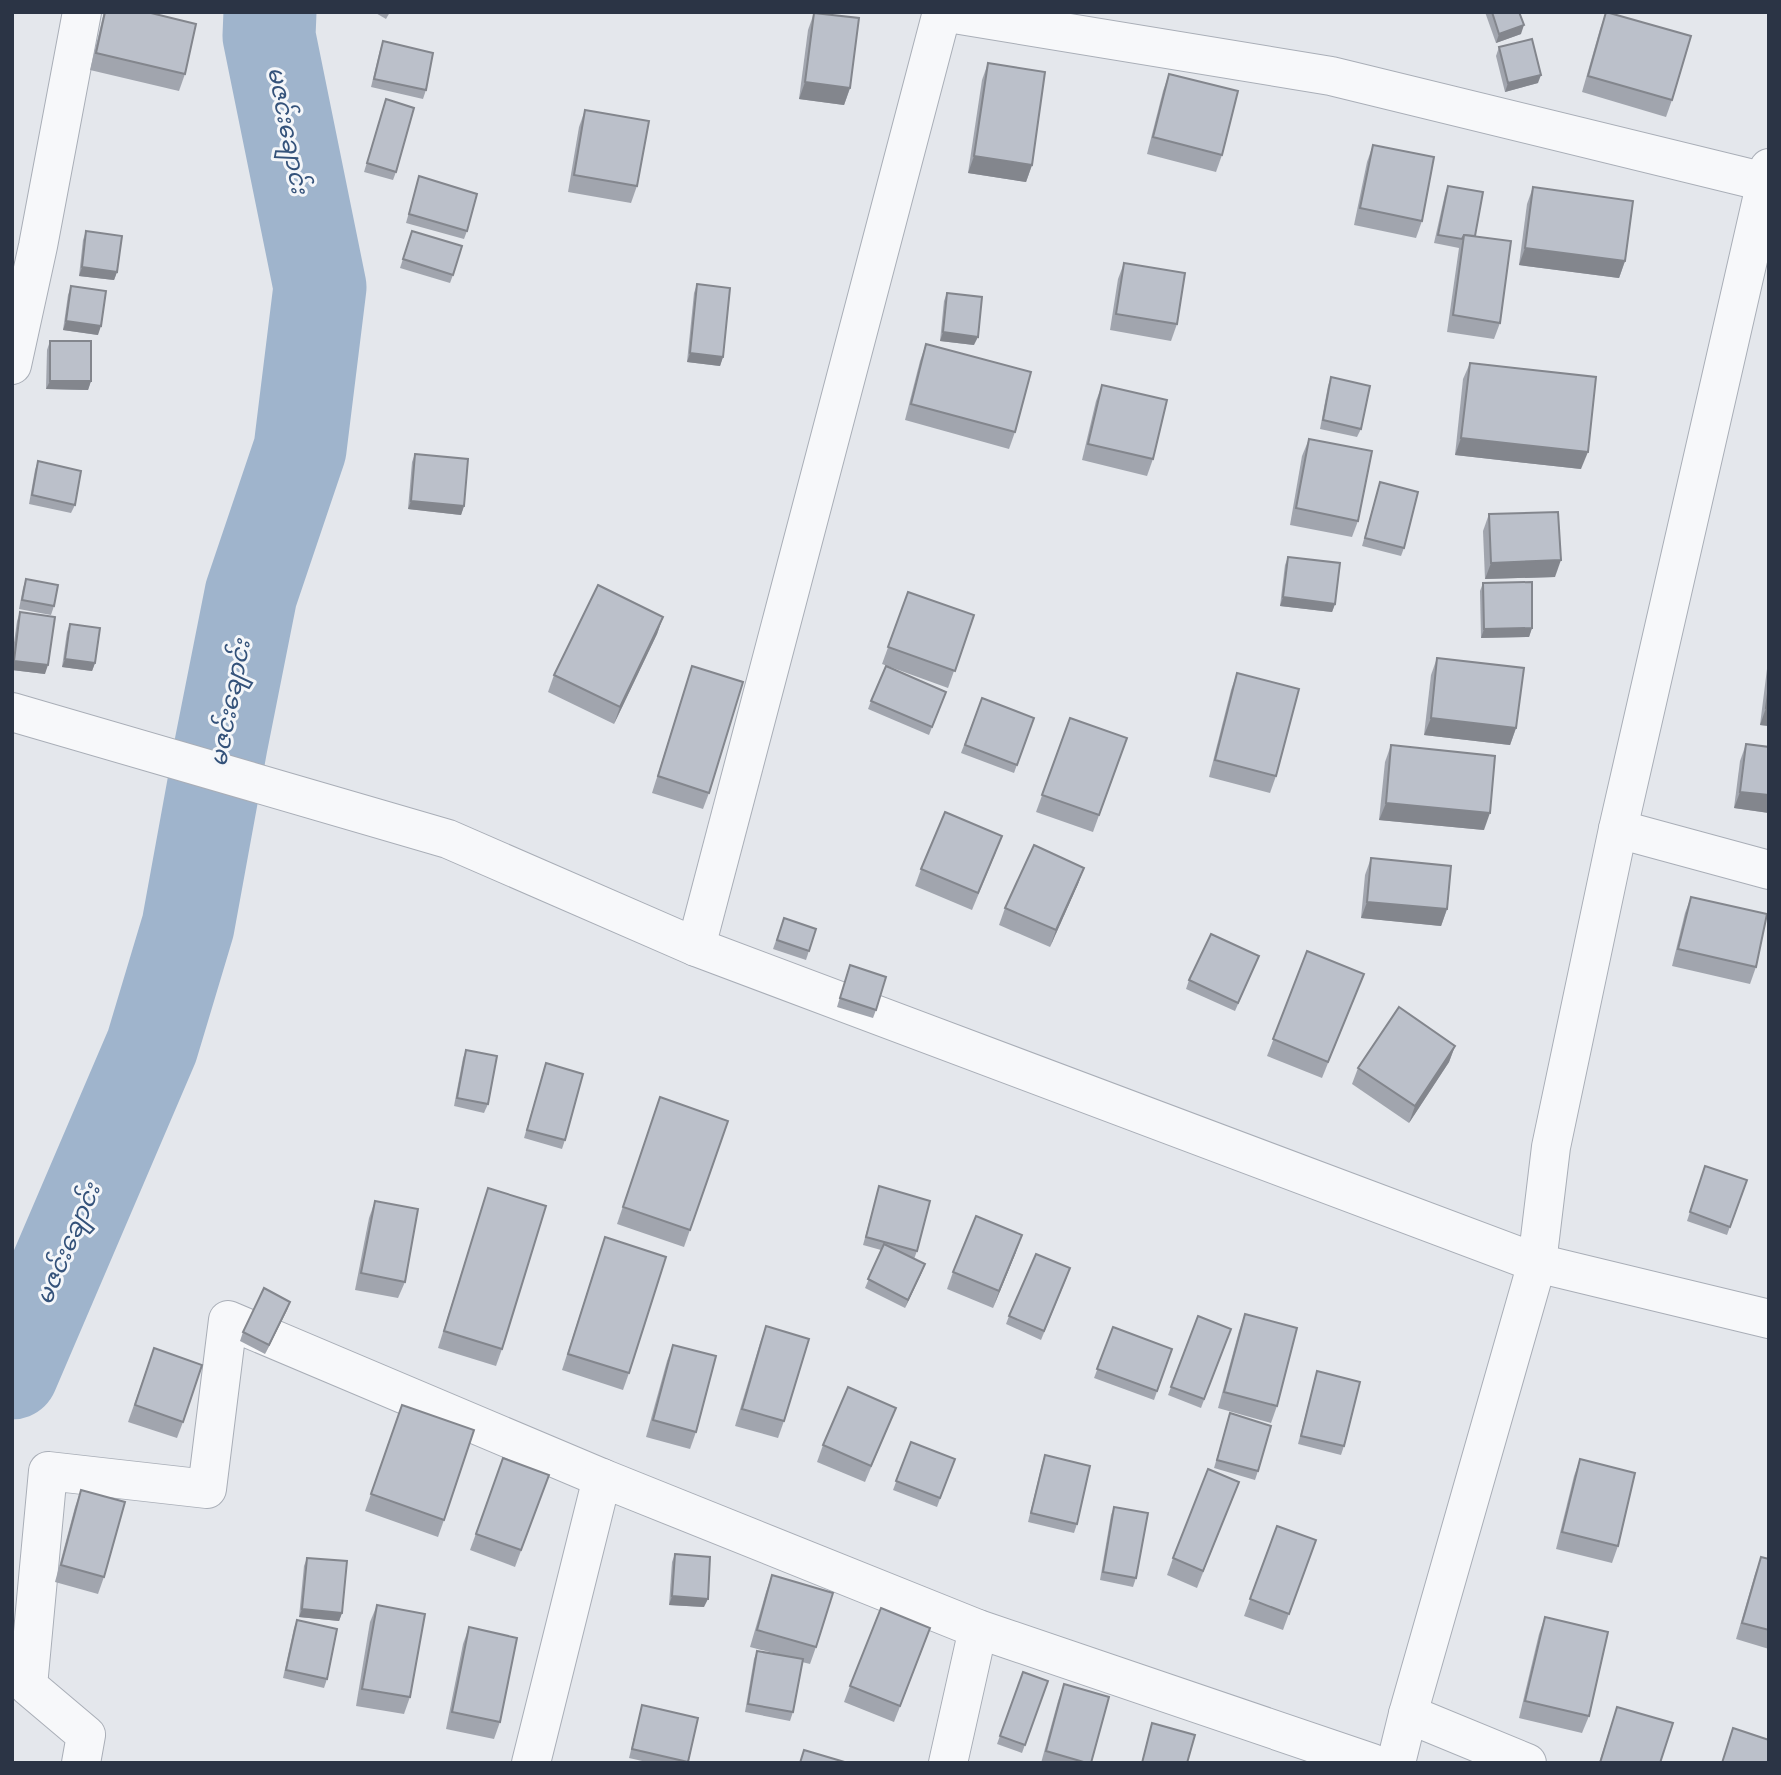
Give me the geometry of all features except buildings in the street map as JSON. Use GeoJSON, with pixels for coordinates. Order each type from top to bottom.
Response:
{"type":"FeatureCollection","features":[{"type":"Feature","properties":{"kind":"street"},"geometry":{"type":"LineString","coordinates":[[12,365],[82,12]]}},
{"type":"Feature","properties":{"kind":"street"},"geometry":{"type":"LineString","coordinates":[[696,947],[942,12],[1331,76],[1767,175],[1618,829],[1551,1147],[1537,1262],[1396,1763]]}},
{"type":"Feature","properties":{"kind":"street"},"geometry":{"type":"LineString","coordinates":[[29,717],[449,839],[696,947],[1537,1262],[1769,1319]]}},
{"type":"Feature","properties":{"kind":"street"},"geometry":{"type":"LineString","coordinates":[[1618,829],[1769,870]]}},
{"type":"Feature","properties":{"kind":"street"},"geometry":{"type":"LineString","coordinates":[[81,1763],[86,1735],[28,1686],[48,1471],[207,1489],[229,1320],[601,1478],[978,1629],[1372,1763]]}},
{"type":"Feature","properties":{"kind":"street"},"geometry":{"type":"LineString","coordinates":[[531,1763],[601,1478]]}},
{"type":"Feature","properties":{"kind":"street"},"geometry":{"type":"LineString","coordinates":[[948,1763],[978,1629]]}},
{"type":"Feature","properties":{"kind":"street"},"geometry":{"type":"LineString","coordinates":[[1408,1714],[1527,1763]]}},
{"type":"Feature","properties":{"kind":"waterway","name":"မဇင်းချောင်း"},"geometry":{"type":"LineString","coordinates":[[12,1373],[152,1046],[188,926],[251,594],[300,449],[320,287],[269,36],[270,12]]}}]}
